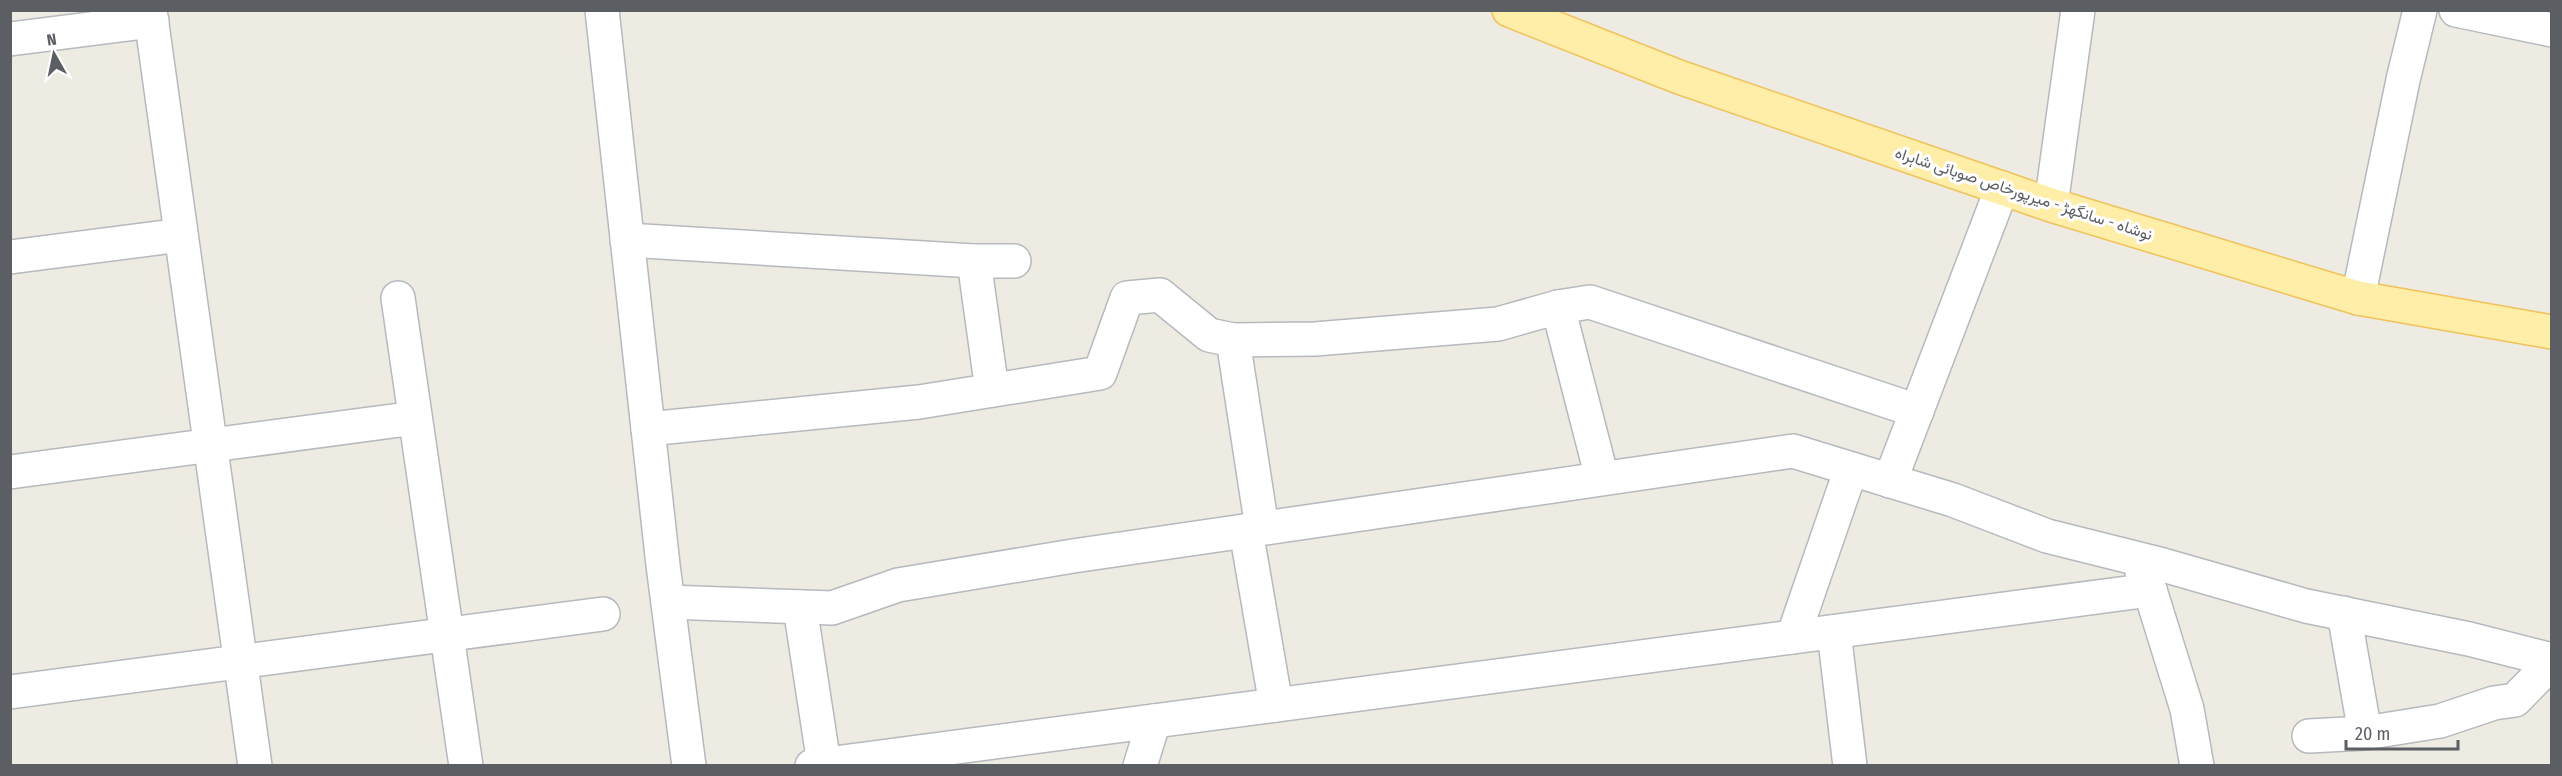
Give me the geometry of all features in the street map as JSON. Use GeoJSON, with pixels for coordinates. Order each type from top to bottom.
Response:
{"type":"FeatureCollection","features":[{"type":"Feature","properties":{"kind":"main road","name":"نوشاہ - سانگھڑ - میرپورخاص صوبائی شاہراہ"},"geometry":{"type":"LineString","coordinates":[[1509,10],[1679,77],[2051,205],[2358,298],[2552,332]]}},
{"type":"Feature","properties":{"kind":"street"},"geometry":{"type":"LineString","coordinates":[[602,10],[648,429],[689,765]]}},
{"type":"Feature","properties":{"kind":"street"},"geometry":{"type":"LineString","coordinates":[[2051,205],[2078,10]]}},
{"type":"Feature","properties":{"kind":"street"},"geometry":{"type":"LineString","coordinates":[[2358,298],[2403,80],[2420,10]]}},
{"type":"Feature","properties":{"kind":"street"},"geometry":{"type":"LineString","coordinates":[[2456,10],[2542,23]]}},
{"type":"Feature","properties":{"kind":"street"},"geometry":{"type":"LineString","coordinates":[[10,39],[151,16],[255,765]]}},
{"type":"Feature","properties":{"kind":"street"},"geometry":{"type":"LineString","coordinates":[[1890,481],[2002,188]]}},
{"type":"Feature","properties":{"kind":"street"},"geometry":{"type":"LineString","coordinates":[[10,257],[181,235]]}},
{"type":"Feature","properties":{"kind":"street"},"geometry":{"type":"LineString","coordinates":[[627,240],[974,261],[1014,261]]}},
{"type":"Feature","properties":{"kind":"street"},"geometry":{"type":"LineString","coordinates":[[974,261],[992,390]]}},
{"type":"Feature","properties":{"kind":"street"},"geometry":{"type":"LineString","coordinates":[[648,429],[919,402],[1100,373],[1127,298],[1160,296],[1209,335],[1233,340],[1315,339],[1498,324],[1558,307],[1590,302],[1917,411]]}},
{"type":"Feature","properties":{"kind":"street"},"geometry":{"type":"LineString","coordinates":[[398,298],[466,765]]}},
{"type":"Feature","properties":{"kind":"street"},"geometry":{"type":"LineString","coordinates":[[1558,307],[1602,478]]}},
{"type":"Feature","properties":{"kind":"street"},"geometry":{"type":"LineString","coordinates":[[1233,340],[1276,705]]}},
{"type":"Feature","properties":{"kind":"street"},"geometry":{"type":"LineString","coordinates":[[10,472],[415,418]]}},
{"type":"Feature","properties":{"kind":"street"},"geometry":{"type":"LineString","coordinates":[[668,602],[832,608],[898,585],[1073,556],[1793,451],[1953,500],[2047,536],[2306,606],[2469,639],[2552,661],[2514,700],[2494,703],[2440,721],[2365,733],[2308,736]]}},
{"type":"Feature","properties":{"kind":"street"},"geometry":{"type":"LineString","coordinates":[[1793,637],[1851,469]]}},
{"type":"Feature","properties":{"kind":"street"},"geometry":{"type":"LineString","coordinates":[[2136,559],[2150,590],[2187,709],[2198,765]]}},
{"type":"Feature","properties":{"kind":"street"},"geometry":{"type":"LineString","coordinates":[[800,607],[818,765],[2150,590]]}},
{"type":"Feature","properties":{"kind":"street"},"geometry":{"type":"LineString","coordinates":[[2344,613],[2365,733]]}},
{"type":"Feature","properties":{"kind":"street"},"geometry":{"type":"LineString","coordinates":[[10,692],[603,614]]}},
{"type":"Feature","properties":{"kind":"street"},"geometry":{"type":"LineString","coordinates":[[1834,632],[1850,765]]}},
{"type":"Feature","properties":{"kind":"street"},"geometry":{"type":"LineString","coordinates":[[1140,765],[1154,720]]}}]}
